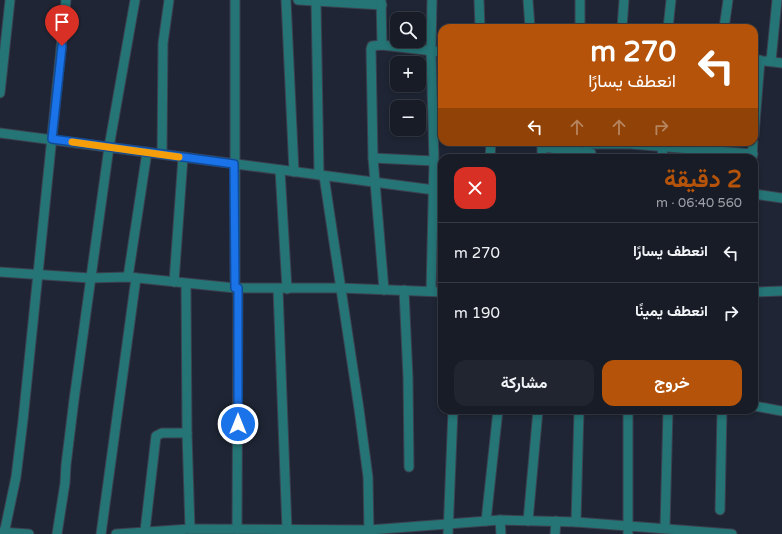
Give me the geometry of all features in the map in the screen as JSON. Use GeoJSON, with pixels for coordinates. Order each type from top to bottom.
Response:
{"type":"FeatureCollection","features":[{"type":"Feature","properties":{"kind":"street"},"geometry":{"type":"LineString","coordinates":[[0,93],[10,0]]}},
{"type":"Feature","properties":{"kind":"street"},"geometry":{"type":"LineString","coordinates":[[29,534],[3,533],[16,476],[23,420],[66,0]]}},
{"type":"Feature","properties":{"kind":"street"},"geometry":{"type":"LineString","coordinates":[[57,534],[65,483],[90,278],[109,147],[135,0]]}},
{"type":"Feature","properties":{"kind":"street"},"geometry":{"type":"LineString","coordinates":[[162,154],[163,43],[169,0]]}},
{"type":"Feature","properties":{"kind":"street"},"geometry":{"type":"LineString","coordinates":[[235,0],[234,164],[237,529]]}},
{"type":"Feature","properties":{"kind":"street"},"geometry":{"type":"LineString","coordinates":[[286,0],[294,172]]}},
{"type":"Feature","properties":{"kind":"street"},"geometry":{"type":"LineString","coordinates":[[298,0],[382,2],[382,45]]}},
{"type":"Feature","properties":{"kind":"street"},"geometry":{"type":"LineString","coordinates":[[431,291],[438,190],[434,160],[431,51],[432,0]]}},
{"type":"Feature","properties":{"kind":"street"},"geometry":{"type":"LineString","coordinates":[[479,0],[480,24]]}},
{"type":"Feature","properties":{"kind":"street"},"geometry":{"type":"LineString","coordinates":[[528,0],[530,24]]}},
{"type":"Feature","properties":{"kind":"street"},"geometry":{"type":"LineString","coordinates":[[580,0],[580,24]]}},
{"type":"Feature","properties":{"kind":"street"},"geometry":{"type":"LineString","coordinates":[[622,24],[624,0]]}},
{"type":"Feature","properties":{"kind":"street"},"geometry":{"type":"LineString","coordinates":[[668,24],[671,0]]}},
{"type":"Feature","properties":{"kind":"street"},"geometry":{"type":"LineString","coordinates":[[725,24],[728,0]]}},
{"type":"Feature","properties":{"kind":"street"},"geometry":{"type":"LineString","coordinates":[[771,61],[777,0]]}},
{"type":"Feature","properties":{"kind":"street"},"geometry":{"type":"LineString","coordinates":[[316,1],[322,176],[367,470],[369,532]]}},
{"type":"Feature","properties":{"kind":"street"},"geometry":{"type":"LineString","coordinates":[[384,290],[374,158],[371,49],[372,46],[382,45],[438,52]]}},
{"type":"Feature","properties":{"kind":"street"},"geometry":{"type":"LineString","coordinates":[[758,60],[782,63]]}},
{"type":"Feature","properties":{"kind":"street"},"geometry":{"type":"LineString","coordinates":[[0,133],[438,190]]}},
{"type":"Feature","properties":{"kind":"street"},"geometry":{"type":"LineString","coordinates":[[547,146],[586,154]]}},
{"type":"Feature","properties":{"kind":"street"},"geometry":{"type":"LineString","coordinates":[[654,146],[736,154]]}},
{"type":"Feature","properties":{"kind":"street"},"geometry":{"type":"LineString","coordinates":[[662,147],[663,154]]}},
{"type":"Feature","properties":{"kind":"street"},"geometry":{"type":"LineString","coordinates":[[102,534],[147,152]]}},
{"type":"Feature","properties":{"kind":"street"},"geometry":{"type":"LineString","coordinates":[[174,282],[183,157]]}},
{"type":"Feature","properties":{"kind":"street"},"geometry":{"type":"LineString","coordinates":[[374,158],[434,160]]}},
{"type":"Feature","properties":{"kind":"street"},"geometry":{"type":"LineString","coordinates":[[280,170],[287,530]]}},
{"type":"Feature","properties":{"kind":"street"},"geometry":{"type":"LineString","coordinates":[[758,195],[782,198]]}},
{"type":"Feature","properties":{"kind":"street"},"geometry":{"type":"LineString","coordinates":[[0,272],[90,278],[132,278],[236,288],[340,288],[438,292]]}},
{"type":"Feature","properties":{"kind":"street"},"geometry":{"type":"LineString","coordinates":[[186,284],[187,433],[190,529]]}},
{"type":"Feature","properties":{"kind":"street"},"geometry":{"type":"LineString","coordinates":[[404,290],[408,378],[409,467]]}},
{"type":"Feature","properties":{"kind":"street"},"geometry":{"type":"LineString","coordinates":[[758,292],[782,291]]}},
{"type":"Feature","properties":{"kind":"street"},"geometry":{"type":"LineString","coordinates":[[758,407],[782,411]]}},
{"type":"Feature","properties":{"kind":"street"},"geometry":{"type":"LineString","coordinates":[[448,534],[453,414]]}},
{"type":"Feature","properties":{"kind":"street"},"geometry":{"type":"LineString","coordinates":[[486,521],[498,414]]}},
{"type":"Feature","properties":{"kind":"street"},"geometry":{"type":"LineString","coordinates":[[528,520],[538,414]]}},
{"type":"Feature","properties":{"kind":"street"},"geometry":{"type":"LineString","coordinates":[[576,522],[579,414]]}},
{"type":"Feature","properties":{"kind":"street"},"geometry":{"type":"LineString","coordinates":[[628,414],[628,530]]}},
{"type":"Feature","properties":{"kind":"street"},"geometry":{"type":"LineString","coordinates":[[665,528],[668,414]]}},
{"type":"Feature","properties":{"kind":"street"},"geometry":{"type":"LineString","coordinates":[[720,510],[722,414]]}},
{"type":"Feature","properties":{"kind":"street"},"geometry":{"type":"LineString","coordinates":[[145,531],[156,436],[162,432],[187,433]]}},
{"type":"Feature","properties":{"kind":"street"},"geometry":{"type":"LineString","coordinates":[[500,520],[501,534]]}},
{"type":"Feature","properties":{"kind":"street"},"geometry":{"type":"LineString","coordinates":[[116,534],[190,529],[222,532],[237,529],[268,532],[287,530],[321,532],[404,531],[448,524],[500,520],[528,520],[603,524],[628,530],[665,528],[687,532],[732,534]]}},
{"type":"Feature","properties":{"kind":"street"},"geometry":{"type":"LineString","coordinates":[[555,534],[556,521]]}},
{"type":"Feature","properties":{"kind":"street"},"geometry":{"type":"LineString","coordinates":[[603,524],[604,534]]}},
{"type":"Feature","properties":{"kind":"slow traffic"},"geometry":{"type":"LineString","coordinates":[[72,142],[179,157]]}},
{"type":"Feature","properties":{"kind":"route"},"geometry":{"type":"LineString","coordinates":[[62,46],[52,139],[234,164],[235,288],[238,288],[238,424]]}}]}
